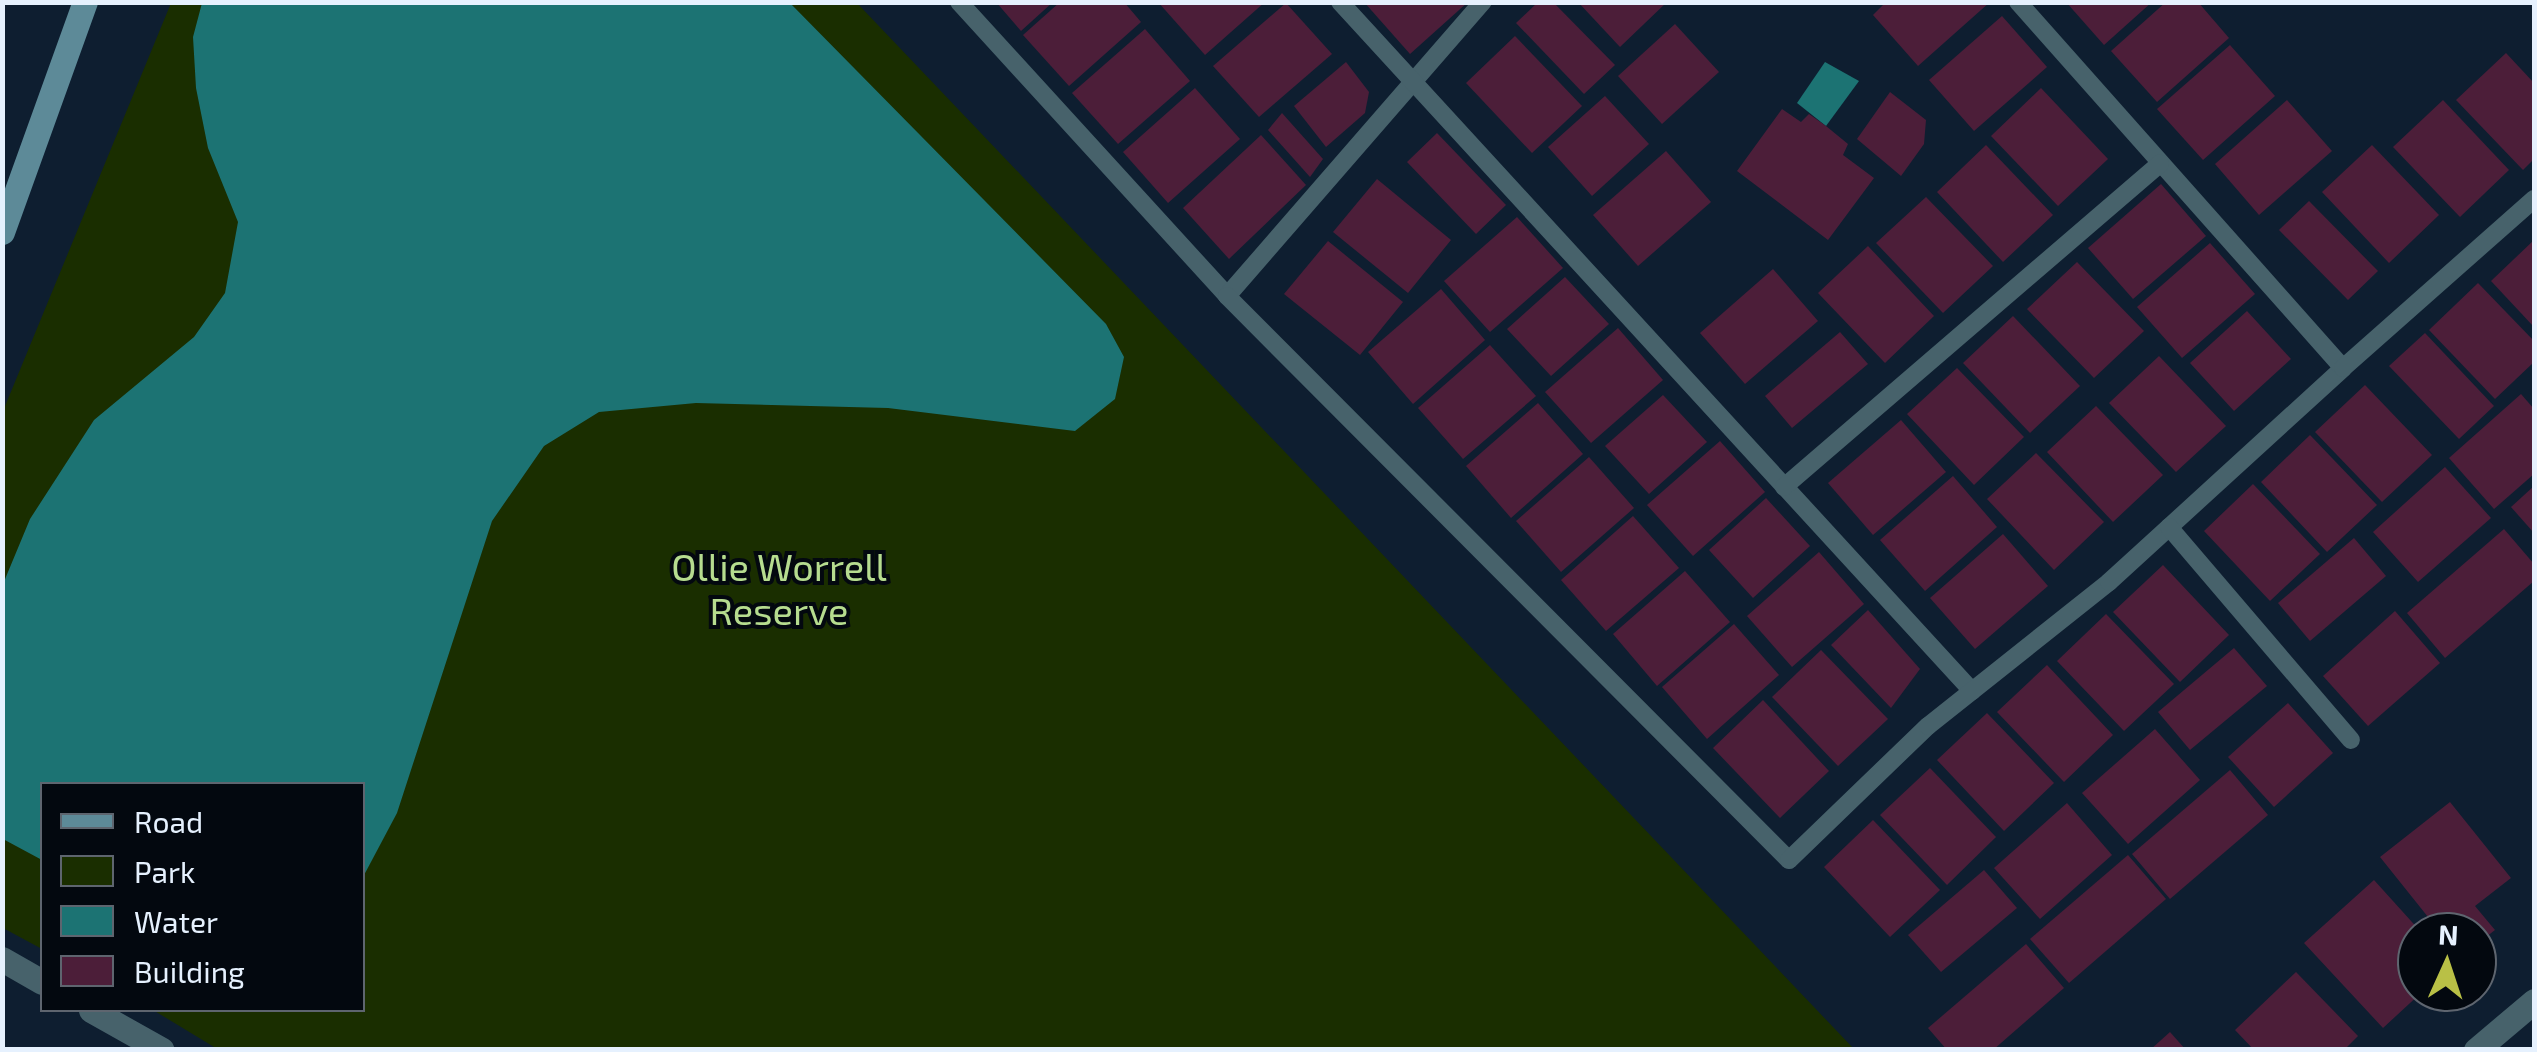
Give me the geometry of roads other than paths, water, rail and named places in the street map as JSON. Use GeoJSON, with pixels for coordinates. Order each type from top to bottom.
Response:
{"type":"FeatureCollection","features":[{"type":"Feature","properties":{"kind":"main road"},"geometry":{"type":"LineString","coordinates":[[2,232],[85,2]]}},
{"type":"Feature","properties":{"kind":"street"},"geometry":{"type":"LineString","coordinates":[[2,960],[40,981]]}},
{"type":"Feature","properties":{"kind":"street"},"geometry":{"type":"LineString","coordinates":[[2476,1050],[2534,1001]]}},
{"type":"Feature","properties":{"kind":"street"},"geometry":{"type":"LineString","coordinates":[[96,1012],[162,1050]]}},
{"type":"Feature","properties":{"kind":"lane"},"geometry":{"type":"LineString","coordinates":[[959,2],[1227,296],[1789,860],[1972,691],[2169,527],[2534,199]]}},
{"type":"Feature","properties":{"kind":"lane"},"geometry":{"type":"LineString","coordinates":[[1340,2],[1972,691]]}},
{"type":"Feature","properties":{"kind":"lane"},"geometry":{"type":"LineString","coordinates":[[1227,296],[1265,260],[1410,79],[1483,2]]}},
{"type":"Feature","properties":{"kind":"lane"},"geometry":{"type":"LineString","coordinates":[[2018,2],[2344,368]]}},
{"type":"Feature","properties":{"kind":"lane"},"geometry":{"type":"LineString","coordinates":[[1784,487],[2160,164]]}},
{"type":"Feature","properties":{"kind":"lane"},"geometry":{"type":"LineString","coordinates":[[2169,527],[2351,740]]}},
{"type":"Feature","properties":{"kind":"water"},"geometry":{"type":"Polygon","coordinates":[[[202,3],[790,3],[1106,324],[1124,357],[1115,399],[1075,431],[888,408],[696,403],[599,412],[544,446],[492,521],[397,813],[365,873],[365,782],[40,782],[40,859],[3,839],[3,584],[30,519],[94,420],[194,337],[225,293],[238,222],[208,148],[196,88],[193,37],[202,3]]]}},
{"type":"Feature","properties":{"kind":"water"},"geometry":{"type":"Polygon","coordinates":[[[1825,62],[1859,81],[1826,126],[1797,103],[1825,62]]]}},
{"type":"Feature","properties":{"kind":"park label","name":"Ollie Worrell Reserve"},"geometry":{"type":"Point","coordinates":[779,589]}}]}
